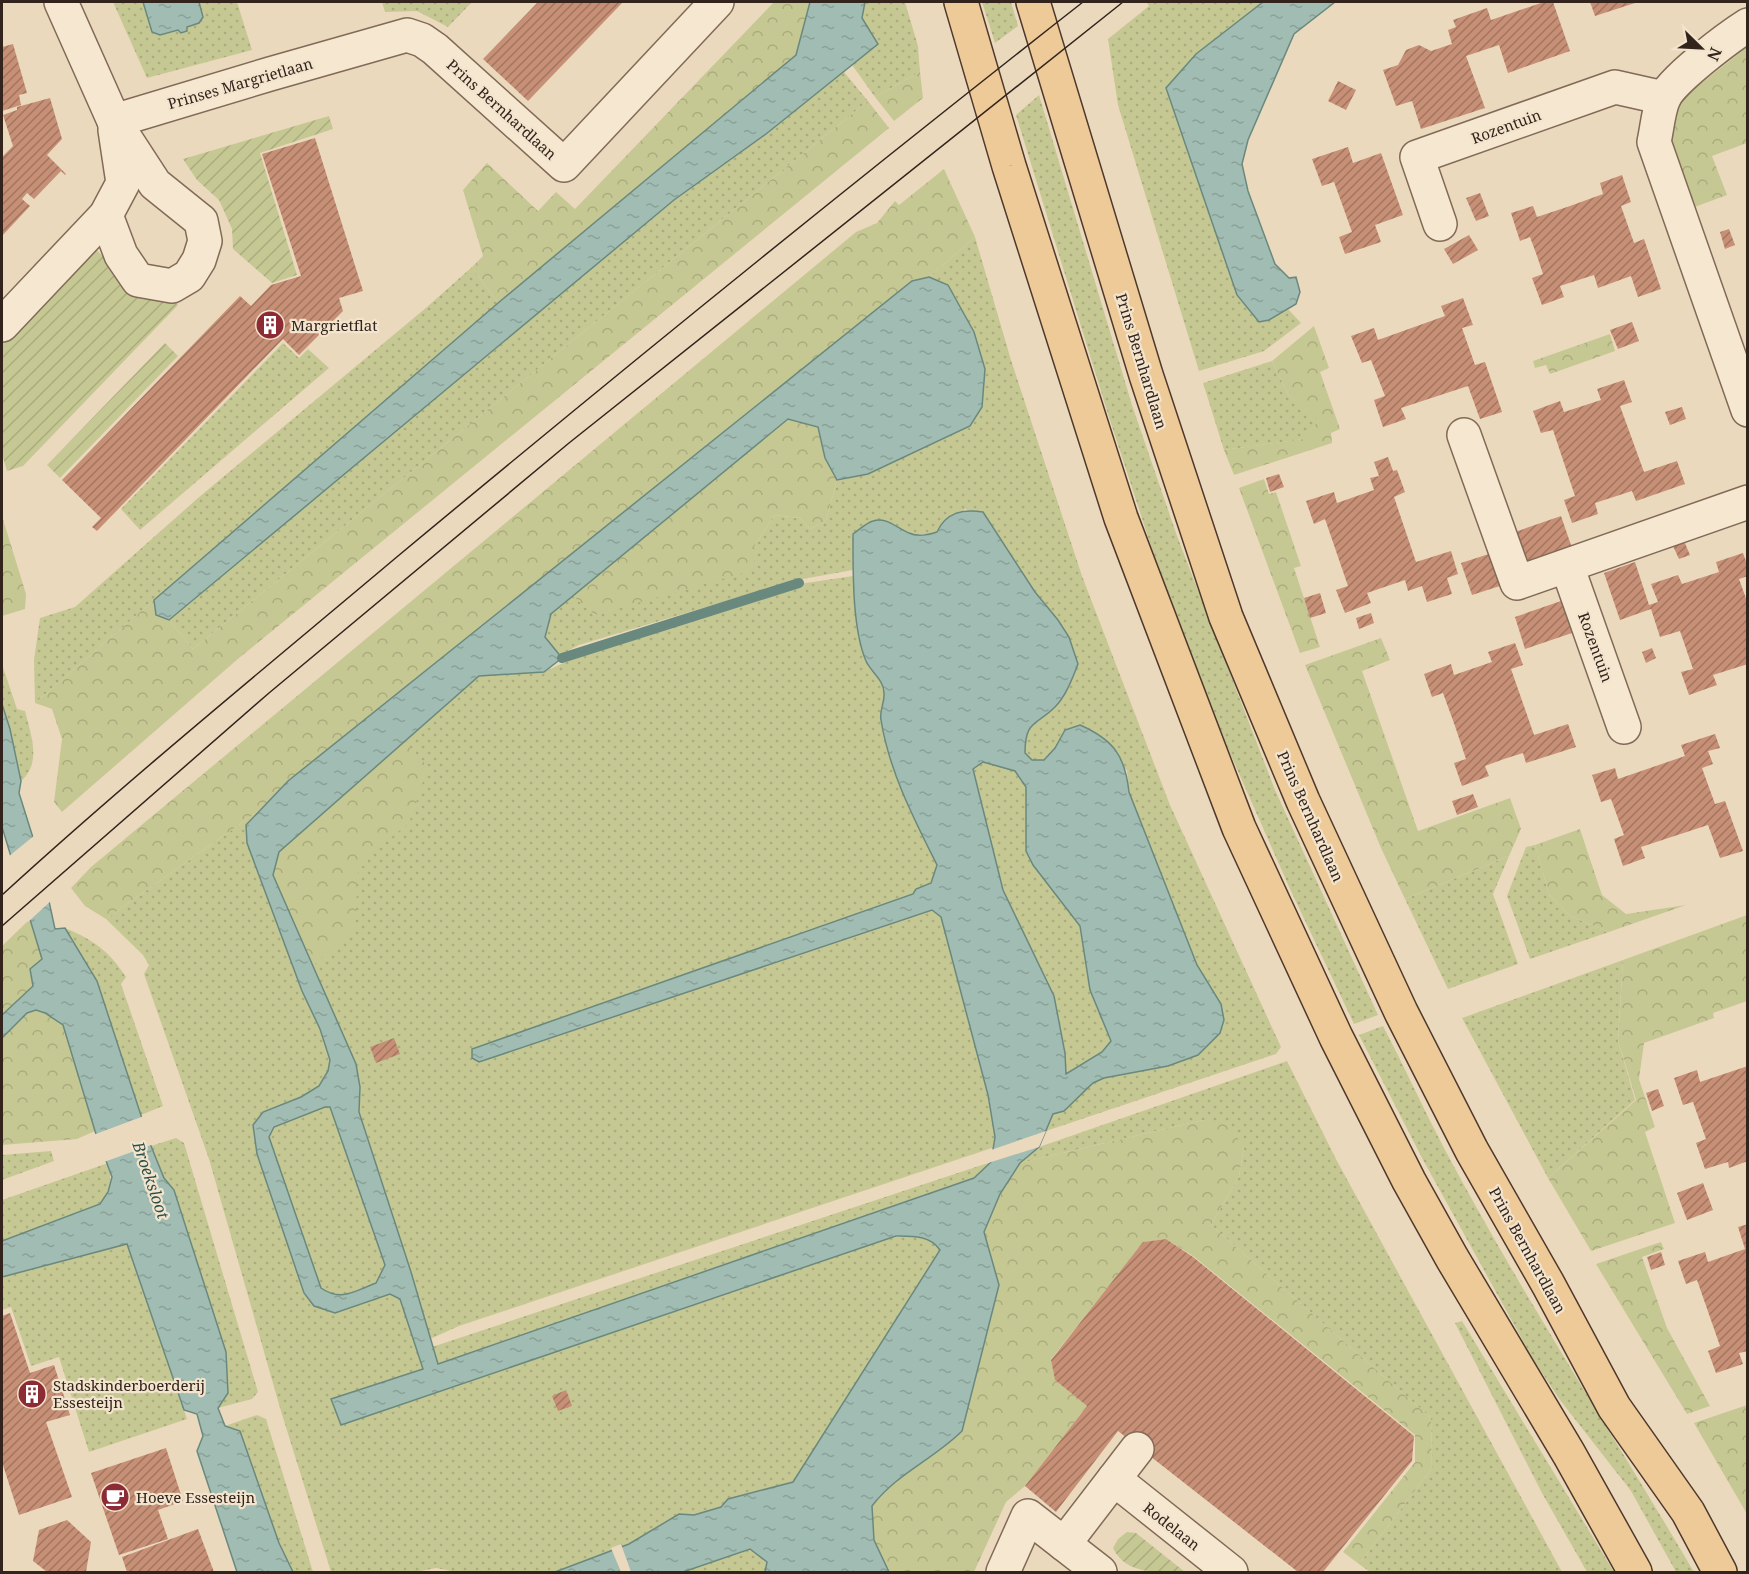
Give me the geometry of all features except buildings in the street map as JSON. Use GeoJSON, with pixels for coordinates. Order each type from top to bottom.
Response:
{"type":"FeatureCollection","features":[{"type":"Feature","properties":{"kind":"main road"},"geometry":{"type":"LineString","coordinates":[[961,2],[1009,166],[1121,518],[1239,828],[1336,1037],[1409,1181],[1452,1258],[1569,1454],[1635,1572]]}},
{"type":"Feature","properties":{"kind":"main road","name":"Prins Bernhardlaan"},"geometry":{"type":"LineString","coordinates":[[1033,2],[1146,375],[1226,617],[1303,801],[1401,1012],[1472,1151],[1548,1284],[1614,1407],[1688,1512],[1720,1572]]}},
{"type":"Feature","properties":{"kind":"street"},"geometry":{"type":"LineString","coordinates":[[61,2],[114,121],[155,184],[201,221],[205,240],[199,260],[189,276],[172,286],[138,280],[121,255],[106,215]]}},
{"type":"Feature","properties":{"kind":"street","name":"Prins Bernhardlaan"},"geometry":{"type":"LineString","coordinates":[[366,46],[407,35],[422,40],[435,49],[564,165],[717,2]]}},
{"type":"Feature","properties":{"kind":"street"},"geometry":{"type":"LineString","coordinates":[[1748,26],[1731,35],[1685,74],[1664,98],[1653,142],[1748,410]]}},
{"type":"Feature","properties":{"kind":"street","name":"Prinses Margrietlaan"},"geometry":{"type":"LineString","coordinates":[[114,121],[366,46]]}},
{"type":"Feature","properties":{"kind":"street","name":"Rozentuin"},"geometry":{"type":"LineString","coordinates":[[1440,224],[1417,158],[1615,87],[1664,98]]}},
{"type":"Feature","properties":{"kind":"street"},"geometry":{"type":"LineString","coordinates":[[2,325],[106,215],[123,183],[114,121]]}},
{"type":"Feature","properties":{"kind":"street"},"geometry":{"type":"LineString","coordinates":[[1464,435],[1517,583],[1748,502]]}},
{"type":"Feature","properties":{"kind":"street","name":"Rozentuin"},"geometry":{"type":"LineString","coordinates":[[1567,566],[1624,727]]}},
{"type":"Feature","properties":{"kind":"street"},"geometry":{"type":"LineString","coordinates":[[1064,1544],[1137,1449]]}},
{"type":"Feature","properties":{"kind":"street","name":"Rodelaan"},"geometry":{"type":"LineString","coordinates":[[1114,1479],[1231,1572]]}},
{"type":"Feature","properties":{"kind":"street"},"geometry":{"type":"LineString","coordinates":[[1003,1572],[1028,1516],[1100,1572]]}},
{"type":"Feature","properties":{"kind":"green space"},"geometry":{"type":"Polygon","coordinates":[[[113,2],[143,2],[152,32],[166,33],[179,30],[203,17],[199,2],[237,2],[252,50],[147,78],[113,2]]]}},
{"type":"Feature","properties":{"kind":"green space"},"geometry":{"type":"Polygon","coordinates":[[[382,2],[472,2],[448,27],[417,11],[385,12],[382,2]]]}},
{"type":"Feature","properties":{"kind":"green space"},"geometry":{"type":"Polygon","coordinates":[[[774,2],[810,2],[796,55],[498,303],[472,267],[483,256],[463,190],[487,163],[538,211],[556,192],[575,209],[774,2]]]}},
{"type":"Feature","properties":{"kind":"green space"},"geometry":{"type":"Polygon","coordinates":[[[865,2],[905,2],[918,46],[920,72],[875,97],[852,65],[878,44],[862,18],[865,2]]]}},
{"type":"Feature","properties":{"kind":"green space"},"geometry":{"type":"Polygon","coordinates":[[[982,2],[1011,2],[1018,26],[995,43],[982,2]]]}},
{"type":"Feature","properties":{"kind":"green space"},"geometry":{"type":"Polygon","coordinates":[[[1148,2],[1263,2],[1196,54],[1166,88],[1269,320],[1288,309],[1301,323],[1264,351],[1199,371],[1118,105],[1108,39],[1149,6],[1148,2]]]}},
{"type":"Feature","properties":{"kind":"green space"},"geometry":{"type":"Polygon","coordinates":[[[1747,47],[1747,143],[1712,156],[1727,195],[1692,208],[1672,150],[1670,135],[1679,104],[1747,47]]]}},
{"type":"Feature","properties":{"kind":"green space"},"geometry":{"type":"Polygon","coordinates":[[[844,72],[868,101],[193,649],[169,620],[674,200],[766,134],[844,72]]]}},
{"type":"Feature","properties":{"kind":"green space"},"geometry":{"type":"Polygon","coordinates":[[[920,72],[923,98],[894,121],[875,97],[920,72]]]}},
{"type":"Feature","properties":{"kind":"green space"},"geometry":{"type":"Polygon","coordinates":[[[1039,95],[1132,405],[1177,536],[1275,790],[1378,1015],[1354,1024],[1290,889],[1225,742],[1152,549],[1016,115],[1039,95]]]}},
{"type":"Feature","properties":{"kind":"green space"},"geometry":{"type":"Polygon","coordinates":[[[868,101],[889,128],[239,658],[62,812],[54,802],[62,739],[52,709],[35,703],[154,600],[156,615],[169,620],[193,649],[868,101]]]}},
{"type":"Feature","properties":{"kind":"green space"},"geometry":{"type":"Polygon","coordinates":[[[329,116],[333,129],[260,153],[297,275],[272,283],[233,249],[232,229],[219,200],[197,180],[183,159],[329,116]]]}},
{"type":"Feature","properties":{"kind":"green space"},"geometry":{"type":"Polygon","coordinates":[[[944,169],[975,237],[929,277],[912,281],[288,781],[257,812],[106,919],[85,906],[71,888],[91,867],[856,232],[877,223],[895,201],[899,205],[944,169]]]}},
{"type":"Feature","properties":{"kind":"green space"},"geometry":{"type":"Polygon","coordinates":[[[975,237],[1011,360],[1082,576],[1170,805],[1281,1047],[1276,1054],[1046,1131],[1053,1114],[1064,1111],[1093,1083],[1104,1078],[1168,1066],[1198,1055],[1221,1004],[1197,965],[1129,792],[1127,770],[1065,730],[1055,748],[1044,760],[1032,760],[1024,753],[1025,741],[1030,728],[1050,712],[1060,700],[1078,664],[1069,637],[1058,620],[966,509],[949,518],[937,532],[928,534],[913,534],[879,520],[853,534],[853,570],[797,580],[579,645],[560,655],[545,637],[551,614],[573,595],[595,615],[754,547],[774,515],[800,518],[810,529],[826,521],[837,480],[868,474],[982,407],[985,369],[974,332],[948,286],[929,277],[975,237]]]}},
{"type":"Feature","properties":{"kind":"green space"},"geometry":{"type":"Polygon","coordinates":[[[93,246],[109,263],[172,299],[178,305],[23,466],[7,471],[2,454],[2,341],[93,246]]]}},
{"type":"Feature","properties":{"kind":"green space"},"geometry":{"type":"Polygon","coordinates":[[[472,267],[498,303],[35,703],[34,660],[40,618],[75,607],[198,498],[472,267]]]}},
{"type":"Feature","properties":{"kind":"green space"},"geometry":{"type":"Polygon","coordinates":[[[1314,326],[1329,368],[1320,372],[1340,429],[1331,433],[1332,443],[1234,475],[1224,450],[1303,439],[1319,420],[1289,396],[1272,361],[1314,326]]]}},
{"type":"Feature","properties":{"kind":"green space"},"geometry":{"type":"Polygon","coordinates":[[[1610,334],[1615,351],[1550,374],[1546,365],[1535,368],[1533,361],[1610,334]]]}},
{"type":"Feature","properties":{"kind":"green space"},"geometry":{"type":"Polygon","coordinates":[[[165,343],[178,356],[60,478],[47,465],[165,343]]]}},
{"type":"Feature","properties":{"kind":"green space"},"geometry":{"type":"Polygon","coordinates":[[[283,343],[299,358],[308,349],[329,368],[140,530],[121,509],[283,343]]]}},
{"type":"Feature","properties":{"kind":"green space"},"geometry":{"type":"Polygon","coordinates":[[[1272,361],[1289,396],[1320,419],[1304,439],[1224,450],[1203,383],[1272,361]]]}},
{"type":"Feature","properties":{"kind":"green space"},"geometry":{"type":"Polygon","coordinates":[[[788,419],[818,427],[825,458],[837,480],[826,521],[810,529],[800,518],[774,515],[754,547],[754,570],[595,615],[573,596],[788,419]]]}},
{"type":"Feature","properties":{"kind":"green space"},"geometry":{"type":"Polygon","coordinates":[[[1264,479],[1269,494],[1276,492],[1301,566],[1294,568],[1320,647],[1300,653],[1239,488],[1264,479]]]}},
{"type":"Feature","properties":{"kind":"green space"},"geometry":{"type":"Polygon","coordinates":[[[2,516],[26,594],[25,609],[2,616],[2,516]]]}},
{"type":"Feature","properties":{"kind":"green space"},"geometry":{"type":"Polygon","coordinates":[[[853,576],[866,662],[885,692],[880,717],[909,809],[937,865],[931,883],[916,889],[913,894],[472,1049],[472,1058],[479,1062],[932,910],[941,917],[988,1096],[995,1147],[459,1326],[430,1339],[359,1111],[360,1087],[356,1064],[273,875],[279,852],[479,676],[544,672],[580,655],[678,623],[783,593],[799,584],[853,576]]]}},
{"type":"Feature","properties":{"kind":"green space"},"geometry":{"type":"Polygon","coordinates":[[[1381,638],[1390,660],[1362,671],[1418,831],[1510,798],[1521,829],[1509,856],[1405,899],[1381,848],[1305,665],[1381,638]]]}},
{"type":"Feature","properties":{"kind":"green space"},"geometry":{"type":"Polygon","coordinates":[[[2,664],[17,709],[25,711],[32,739],[31,766],[21,781],[2,704],[2,664]]]}},
{"type":"Feature","properties":{"kind":"green space"},"geometry":{"type":"Polygon","coordinates":[[[405,741],[428,767],[409,823],[383,844],[358,871],[355,926],[313,966],[273,875],[279,852],[405,741]]]}},
{"type":"Feature","properties":{"kind":"green space"},"geometry":{"type":"Polygon","coordinates":[[[983,762],[1015,771],[1026,787],[1026,851],[1080,926],[1090,990],[1111,1041],[1102,1052],[1066,1074],[1065,1053],[1054,996],[1003,890],[973,769],[983,762]]]}},
{"type":"Feature","properties":{"kind":"green space"},"geometry":{"type":"Polygon","coordinates":[[[257,812],[246,825],[247,843],[330,1060],[328,1071],[319,1086],[301,1097],[263,1112],[257,1154],[304,1293],[314,1306],[335,1313],[390,1294],[401,1299],[423,1369],[332,1399],[341,1425],[885,1240],[900,1236],[915,1236],[929,1240],[940,1250],[793,1482],[728,1499],[721,1507],[694,1515],[679,1514],[629,1544],[555,1572],[455,1572],[436,1568],[416,1572],[331,1572],[280,1408],[209,1159],[144,974],[149,965],[143,955],[106,919],[257,812]]]}},
{"type":"Feature","properties":{"kind":"green space"},"geometry":{"type":"Polygon","coordinates":[[[1580,829],[1602,895],[1626,914],[1686,905],[1609,932],[1570,916],[1549,894],[1535,845],[1580,829]]]}},
{"type":"Feature","properties":{"kind":"green space"},"geometry":{"type":"Polygon","coordinates":[[[1535,845],[1549,894],[1570,916],[1609,932],[1530,959],[1507,896],[1526,847],[1535,845]]]}},
{"type":"Feature","properties":{"kind":"green space"},"geometry":{"type":"Polygon","coordinates":[[[1509,856],[1493,894],[1518,964],[1448,989],[1405,899],[1509,856]]]}},
{"type":"Feature","properties":{"kind":"green space"},"geometry":{"type":"Polygon","coordinates":[[[1747,915],[1747,1001],[1713,1013],[1714,1018],[1644,1043],[1639,1079],[1655,1127],[1645,1132],[1675,1223],[1591,1251],[1548,1178],[1636,1100],[1618,1040],[1623,960],[1747,915]]]}},
{"type":"Feature","properties":{"kind":"green space"},"geometry":{"type":"Polygon","coordinates":[[[30,919],[42,959],[33,985],[2,1015],[2,946],[30,919]]]}},
{"type":"Feature","properties":{"kind":"green space"},"geometry":{"type":"Polygon","coordinates":[[[65,928],[100,947],[126,977],[121,984],[163,1106],[141,1115],[97,981],[65,928]]]}},
{"type":"Feature","properties":{"kind":"green space"},"geometry":{"type":"Polygon","coordinates":[[[1623,960],[1618,1040],[1635,1100],[1548,1178],[1462,1018],[1623,960]]]}},
{"type":"Feature","properties":{"kind":"green space"},"geometry":{"type":"Polygon","coordinates":[[[36,1010],[63,1025],[95,1131],[77,1139],[2,1145],[2,1038],[27,1013],[36,1010]]]}},
{"type":"Feature","properties":{"kind":"green space"},"geometry":{"type":"Polygon","coordinates":[[[1383,1026],[1473,1202],[1694,1572],[1676,1572],[1631,1491],[1560,1400],[1533,1359],[1422,1158],[1359,1035],[1383,1026]]]}},
{"type":"Feature","properties":{"kind":"green space"},"geometry":{"type":"Polygon","coordinates":[[[1287,1061],[1337,1161],[1562,1572],[1370,1572],[1359,1564],[1432,1468],[1431,1418],[1211,1225],[1239,1176],[1244,1147],[1203,1120],[1020,1163],[1039,1147],[1287,1061]]]}},
{"type":"Feature","properties":{"kind":"green space"},"geometry":{"type":"Polygon","coordinates":[[[330,1107],[385,1265],[376,1283],[342,1295],[321,1288],[269,1137],[273,1127],[330,1107]]]}},
{"type":"Feature","properties":{"kind":"green space"},"geometry":{"type":"Polygon","coordinates":[[[1203,1120],[1228,1125],[1244,1147],[1239,1176],[1211,1225],[1431,1418],[1432,1468],[1359,1564],[1343,1552],[1415,1462],[1415,1435],[1193,1256],[1166,1239],[1144,1242],[1051,1359],[1055,1380],[1087,1406],[1025,1486],[1006,1502],[974,1572],[889,1572],[874,1540],[872,1506],[892,1485],[962,1431],[992,1259],[984,1232],[1000,1194],[1020,1163],[1203,1120]]]}},
{"type":"Feature","properties":{"kind":"green space"},"geometry":{"type":"Polygon","coordinates":[[[176,1138],[184,1143],[258,1392],[252,1399],[218,1408],[174,1190],[164,1178],[151,1146],[176,1138]]]}},
{"type":"Feature","properties":{"kind":"green space"},"geometry":{"type":"Polygon","coordinates":[[[51,1151],[54,1161],[2,1180],[2,1155],[51,1151]]]}},
{"type":"Feature","properties":{"kind":"green space"},"geometry":{"type":"Polygon","coordinates":[[[991,1162],[974,1178],[438,1364],[432,1347],[991,1162]]]}},
{"type":"Feature","properties":{"kind":"green space"},"geometry":{"type":"Polygon","coordinates":[[[108,1163],[110,1185],[100,1204],[2,1241],[2,1200],[108,1163]]]}},
{"type":"Feature","properties":{"kind":"green space"},"geometry":{"type":"Polygon","coordinates":[[[1661,1242],[1664,1249],[1642,1257],[1667,1328],[1710,1406],[1687,1414],[1596,1264],[1661,1242]]]}},
{"type":"Feature","properties":{"kind":"green space"},"geometry":{"type":"Polygon","coordinates":[[[127,1244],[187,1419],[89,1452],[59,1357],[31,1366],[11,1307],[2,1310],[2,1277],[127,1244]]]}},
{"type":"Feature","properties":{"kind":"green space"},"geometry":{"type":"Polygon","coordinates":[[[1462,1321],[1614,1572],[1587,1572],[1542,1493],[1455,1323],[1462,1321]]]}},
{"type":"Feature","properties":{"kind":"green space"},"geometry":{"type":"Polygon","coordinates":[[[1748,1405],[1747,1514],[1694,1423],[1748,1405]]]}},
{"type":"Feature","properties":{"kind":"green space"},"geometry":{"type":"Polygon","coordinates":[[[257,1415],[266,1419],[313,1572],[293,1572],[225,1426],[257,1415]]]}},
{"type":"Feature","properties":{"kind":"green space"},"geometry":{"type":"Polygon","coordinates":[[[1127,1532],[1136,1533],[1185,1572],[1153,1572],[1125,1563],[1113,1548],[1118,1539],[1127,1532]]]}},
{"type":"Feature","properties":{"kind":"green space"},"geometry":{"type":"Polygon","coordinates":[[[750,1549],[767,1562],[765,1572],[683,1572],[750,1549]]]}},
{"type":"Feature","properties":{"kind":"water"},"geometry":{"type":"Polygon","coordinates":[[[143,2],[199,2],[203,17],[199,23],[187,27],[187,31],[181,33],[178,30],[160,35],[152,32],[143,2]]]}},
{"type":"Feature","properties":{"kind":"water"},"geometry":{"type":"Polygon","coordinates":[[[810,2],[865,2],[862,18],[878,44],[766,134],[674,200],[169,620],[156,615],[154,600],[498,303],[796,55],[810,2]]]}},
{"type":"Feature","properties":{"kind":"water"},"geometry":{"type":"Polygon","coordinates":[[[1263,2],[1335,2],[1294,34],[1248,140],[1242,164],[1248,191],[1275,264],[1289,278],[1296,277],[1300,292],[1296,304],[1269,320],[1259,322],[1237,295],[1166,88],[1196,54],[1263,2]]]}},
{"type":"Feature","properties":{"kind":"water"},"geometry":{"type":"Polygon","coordinates":[[[929,277],[948,285],[974,332],[985,369],[982,407],[970,426],[868,474],[837,480],[825,458],[818,427],[788,419],[551,614],[545,637],[562,658],[544,672],[479,676],[279,852],[273,875],[356,1064],[360,1087],[359,1112],[438,1364],[974,1178],[991,1162],[995,1137],[988,1095],[941,917],[932,910],[479,1062],[472,1058],[472,1049],[913,894],[916,889],[931,883],[937,865],[896,776],[881,717],[883,688],[866,661],[858,632],[854,599],[853,534],[870,522],[883,520],[912,534],[923,535],[937,532],[945,520],[956,513],[983,512],[1035,592],[1069,637],[1078,664],[1059,703],[1029,729],[1025,753],[1032,760],[1044,760],[1055,748],[1065,730],[1080,725],[1101,737],[1116,751],[1124,768],[1129,792],[1197,965],[1221,1004],[1224,1020],[1220,1033],[1198,1055],[1168,1066],[1104,1078],[1093,1083],[1064,1111],[1053,1114],[1039,1147],[1020,1163],[1000,1194],[984,1232],[999,1285],[962,1431],[892,1485],[872,1506],[874,1540],[889,1572],[765,1572],[767,1562],[750,1549],[683,1572],[555,1572],[629,1544],[679,1514],[694,1515],[721,1507],[728,1499],[793,1482],[940,1250],[926,1239],[896,1236],[341,1425],[331,1399],[423,1369],[400,1299],[390,1294],[335,1313],[314,1306],[304,1293],[257,1154],[253,1125],[263,1112],[301,1097],[319,1086],[328,1071],[330,1060],[247,843],[246,825],[288,781],[912,281],[929,277]],[[983,762],[973,769],[1003,890],[1054,996],[1065,1053],[1066,1074],[1102,1052],[1111,1041],[1090,990],[1080,926],[1033,865],[1026,851],[1026,787],[1015,771],[983,762]],[[330,1107],[274,1127],[269,1137],[321,1288],[342,1295],[376,1283],[385,1265],[330,1107]]]}},
{"type":"Feature","properties":{"kind":"water","name":"Broeksloot"},"geometry":{"type":"Polygon","coordinates":[[[2,704],[21,781],[19,793],[40,860],[55,929],[65,928],[97,981],[151,1146],[164,1178],[174,1190],[226,1352],[228,1393],[218,1408],[225,1426],[240,1431],[279,1543],[293,1572],[237,1572],[197,1451],[203,1436],[197,1414],[184,1410],[127,1244],[2,1277],[2,1241],[100,1204],[108,1192],[112,1177],[95,1131],[63,1025],[36,1010],[27,1013],[2,1038],[2,1015],[33,986],[30,969],[42,959],[2,827],[2,704]]]}},
{"type":"Feature","properties":{"kind":"pier"},"geometry":{"type":"Polygon","coordinates":[[[35,835],[52,900],[28,922],[8,857],[35,835]]]}},
{"type":"Feature","properties":{"kind":"pier"},"geometry":{"type":"Polygon","coordinates":[[[144,1116],[154,1144],[104,1162],[93,1135],[144,1116]]]}},
{"type":"Feature","properties":{"kind":"pier"},"geometry":{"type":"Polygon","coordinates":[[[1046,1131],[1039,1147],[985,1164],[991,1150],[1046,1131]]]}},
{"type":"Feature","properties":{"kind":"pier"},"geometry":{"type":"Polygon","coordinates":[[[621,1544],[631,1572],[621,1572],[611,1548],[621,1544]]]}},
{"type":"Feature","properties":{"kind":"waterway"},"geometry":{"type":"LineString","coordinates":[[562,658],[799,583]]}},
{"type":"Feature","properties":{"kind":"tram line"},"geometry":{"type":"LineString","coordinates":[[2,895],[148,766],[483,486],[824,207],[1083,2]]}},
{"type":"Feature","properties":{"kind":"tram line"},"geometry":{"type":"LineString","coordinates":[[2,926],[269,693],[569,443],[1123,2]]}},
{"type":"Feature","properties":{"kind":"place","name":"Margrietflat"},"geometry":{"type":"Point","coordinates":[270,325]}},
{"type":"Feature","properties":{"kind":"place","name":"Stadskinderboerderij Essesteijn"},"geometry":{"type":"Point","coordinates":[32,1394]}},
{"type":"Feature","properties":{"kind":"place","name":"Hoeve Essesteijn"},"geometry":{"type":"Point","coordinates":[115,1497]}}]}
